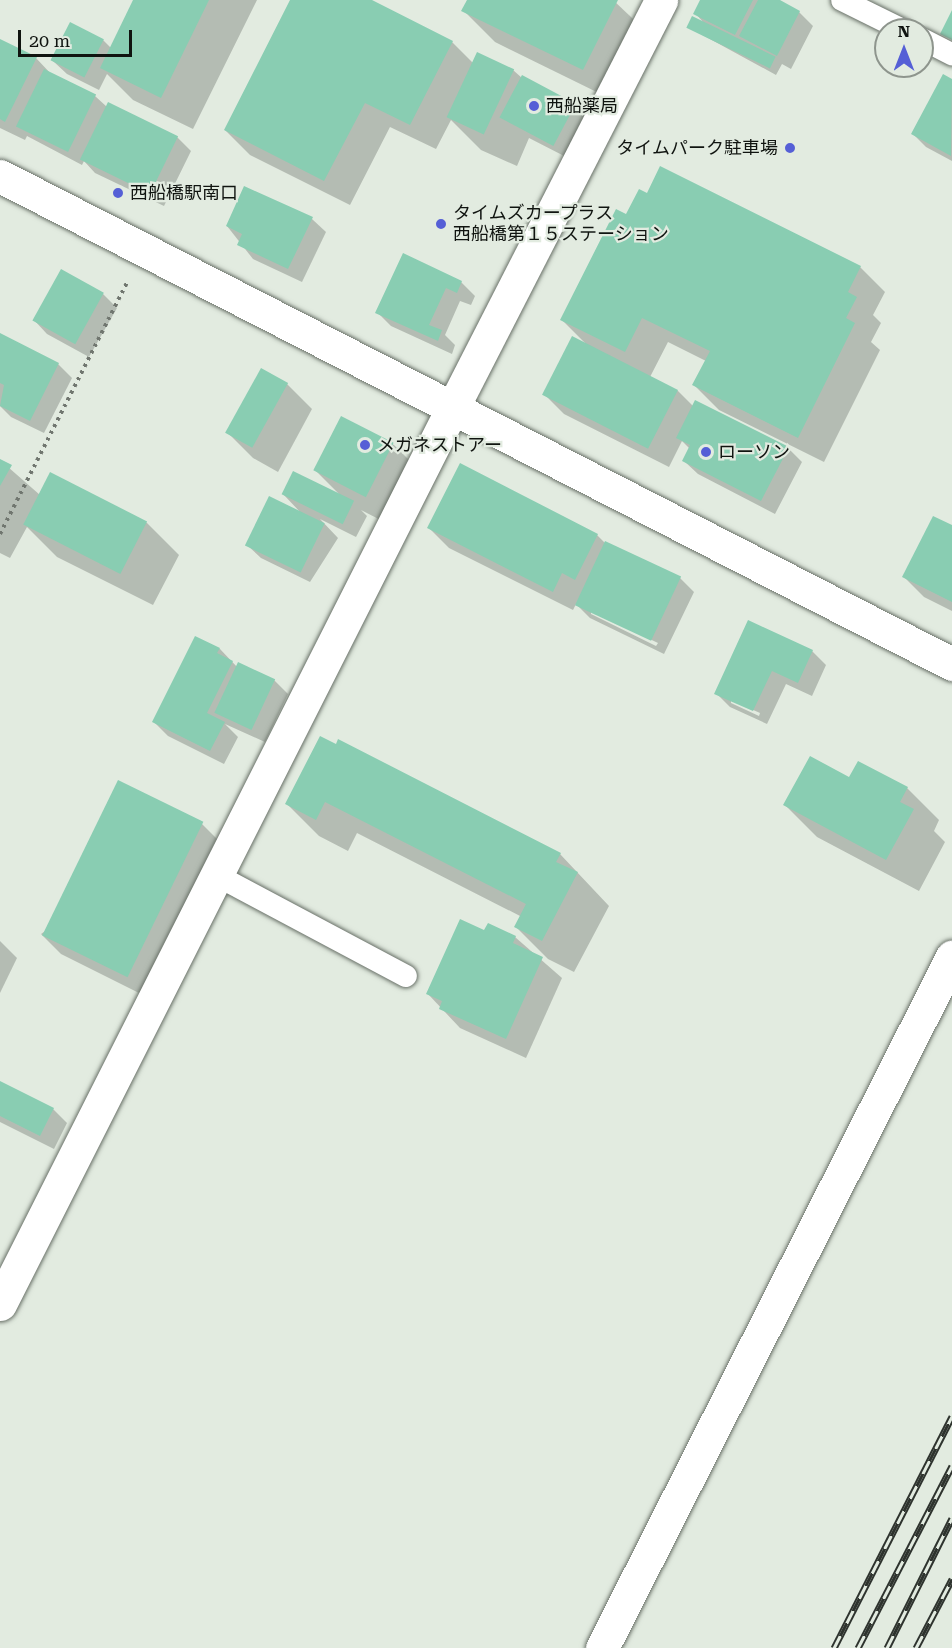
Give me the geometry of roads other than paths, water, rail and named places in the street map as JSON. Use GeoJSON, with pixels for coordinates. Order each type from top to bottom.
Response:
{"type":"FeatureCollection","features":[{"type":"Feature","properties":{"kind":"street"},"geometry":{"type":"LineString","coordinates":[[0,1304],[661,0]]}},
{"type":"Feature","properties":{"kind":"street"},"geometry":{"type":"LineString","coordinates":[[0,176],[952,664]]}},
{"type":"Feature","properties":{"kind":"street"},"geometry":{"type":"LineString","coordinates":[[602,1648],[952,957]]}},
{"type":"Feature","properties":{"kind":"lane"},"geometry":{"type":"LineString","coordinates":[[842,0],[879,18]]}},
{"type":"Feature","properties":{"kind":"lane"},"geometry":{"type":"LineString","coordinates":[[934,45],[952,54]]}},
{"type":"Feature","properties":{"kind":"lane"},"geometry":{"type":"LineString","coordinates":[[216,875],[406,976]]}},
{"type":"Feature","properties":{"kind":"railway"},"geometry":{"type":"LineString","coordinates":[[834,1648],[952,1416]]}},
{"type":"Feature","properties":{"kind":"railway"},"geometry":{"type":"LineString","coordinates":[[858,1648],[952,1466]]}},
{"type":"Feature","properties":{"kind":"railway"},"geometry":{"type":"LineString","coordinates":[[887,1648],[952,1518]]}},
{"type":"Feature","properties":{"kind":"railway"},"geometry":{"type":"LineString","coordinates":[[916,1648],[952,1579]]}},
{"type":"Feature","properties":{"kind":"place","name":"西船薬局"},"geometry":{"type":"Point","coordinates":[534,106]}},
{"type":"Feature","properties":{"kind":"place","name":"タイムパーク駐車場"},"geometry":{"type":"Point","coordinates":[790,148]}},
{"type":"Feature","properties":{"kind":"place","name":"西船橋駅南口"},"geometry":{"type":"Point","coordinates":[118,193]}},
{"type":"Feature","properties":{"kind":"place","name":"タイムズカープラス 西船橋第１５ステーション"},"geometry":{"type":"Point","coordinates":[441,224]}},
{"type":"Feature","properties":{"kind":"place","name":"メガネストアー"},"geometry":{"type":"Point","coordinates":[365,445]}},
{"type":"Feature","properties":{"kind":"place","name":"ローソン"},"geometry":{"type":"Point","coordinates":[706,452]}}]}
